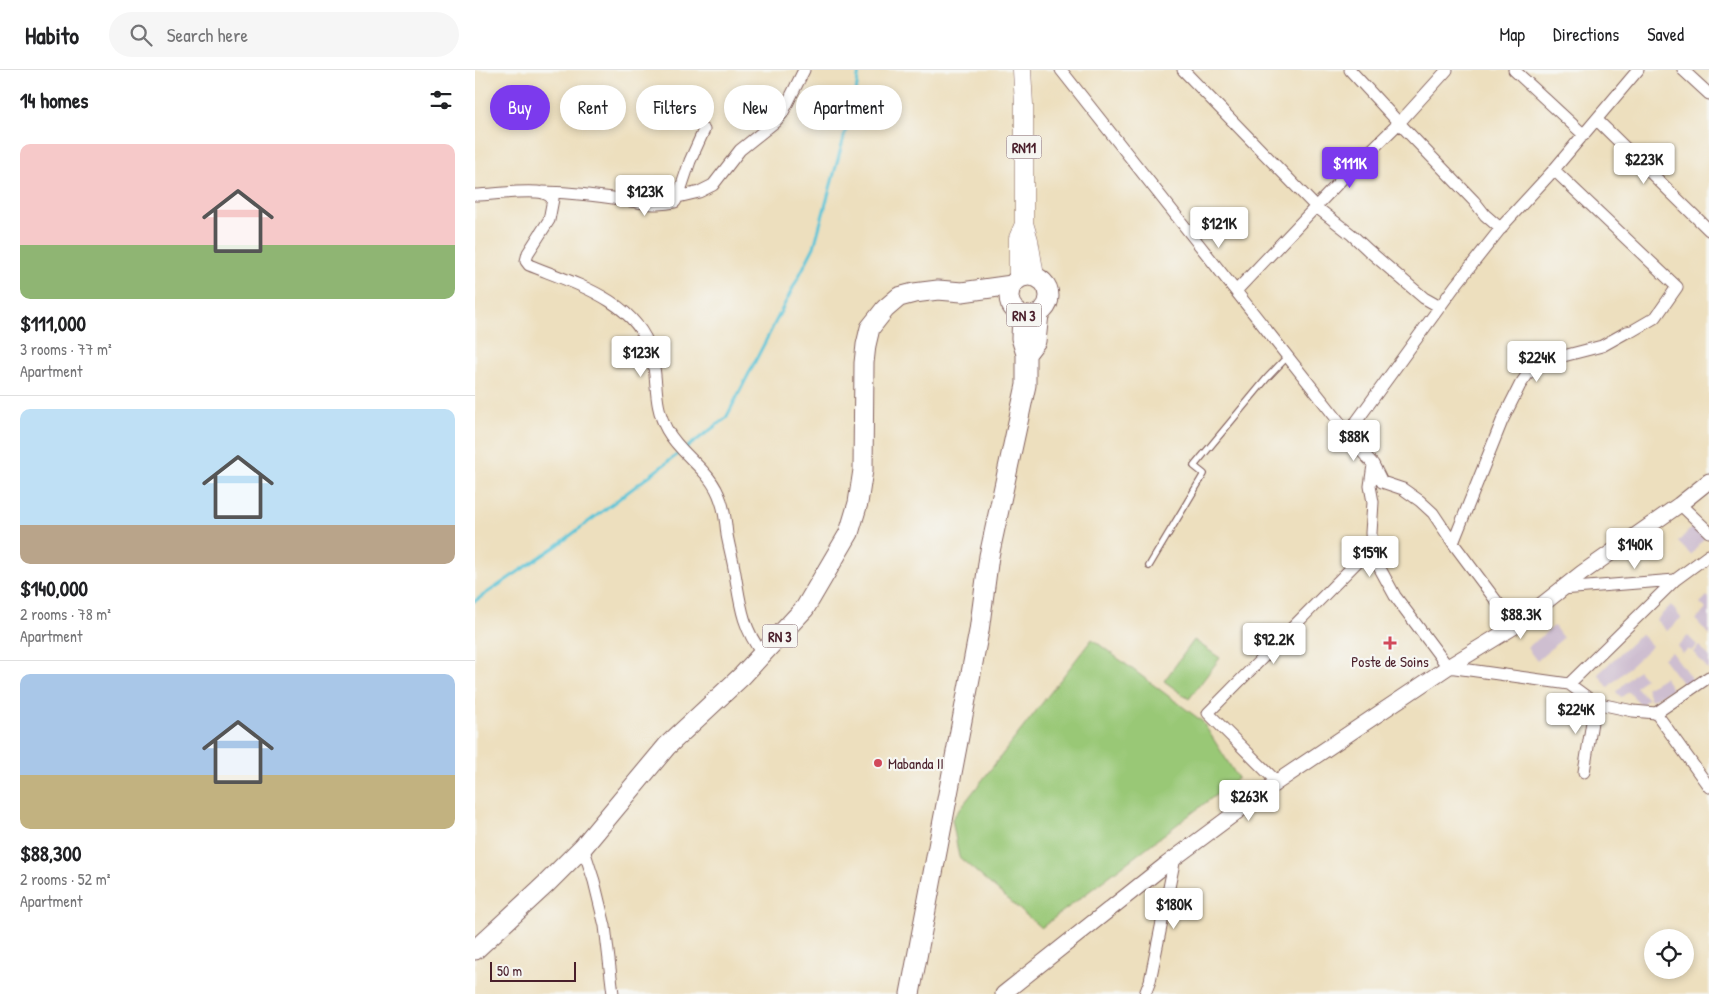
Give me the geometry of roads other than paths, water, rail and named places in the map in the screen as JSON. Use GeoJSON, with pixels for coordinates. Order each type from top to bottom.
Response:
{"type":"FeatureCollection","features":[{"type":"Feature","properties":{"kind":"highway","name":"RN 3"},"geometry":{"type":"LineString","coordinates":[[475,950],[509,920],[583,847],[667,746],[742,676],[805,608],[849,533],[859,504],[863,470],[864,363],[866,345],[870,328],[885,309],[899,297],[938,290],[963,292],[994,300],[1022,295],[1036,341],[1026,354],[1026,385],[989,556],[979,631],[910,994]]}},
{"type":"Feature","properties":{"kind":"main road","name":"RN11"},"geometry":{"type":"LineString","coordinates":[[1022,70],[1024,105],[1024,224],[1029,240],[1022,295]]}},
{"type":"Feature","properties":{"kind":"main road"},"geometry":{"type":"LineString","coordinates":[[1003,994],[1175,858],[1277,782],[1448,667],[1515,626],[1582,573],[1679,505],[1709,481]]}},
{"type":"Feature","properties":{"kind":"street"},"geometry":{"type":"LineString","coordinates":[[679,197],[699,192],[713,185],[739,150],[775,122],[782,114],[804,70]]}},
{"type":"Feature","properties":{"kind":"street"},"geometry":{"type":"LineString","coordinates":[[1061,70],[1354,443],[1373,464],[1382,482],[1403,488],[1433,513],[1515,626]]}},
{"type":"Feature","properties":{"kind":"street"},"geometry":{"type":"LineString","coordinates":[[1183,70],[1315,206],[1352,234],[1425,298],[1440,307]]}},
{"type":"Feature","properties":{"kind":"street"},"geometry":{"type":"LineString","coordinates":[[1351,70],[1485,215],[1501,228]]}},
{"type":"Feature","properties":{"kind":"street"},"geometry":{"type":"LineString","coordinates":[[1236,291],[1315,206],[1399,124],[1447,70]]}},
{"type":"Feature","properties":{"kind":"street"},"geometry":{"type":"LineString","coordinates":[[1514,70],[1585,135]]}},
{"type":"Feature","properties":{"kind":"street"},"geometry":{"type":"LineString","coordinates":[[1348,433],[1440,307],[1501,228],[1585,135],[1638,70]]}},
{"type":"Feature","properties":{"kind":"street"},"geometry":{"type":"LineString","coordinates":[[1683,70],[1709,94]]}},
{"type":"Feature","properties":{"kind":"street"},"geometry":{"type":"LineString","coordinates":[[1597,120],[1709,230]]}},
{"type":"Feature","properties":{"kind":"street"},"geometry":{"type":"LineString","coordinates":[[475,195],[559,192],[661,206],[675,202],[679,197],[690,161],[704,130]]}},
{"type":"Feature","properties":{"kind":"street"},"geometry":{"type":"LineString","coordinates":[[1453,543],[1503,421],[1520,385],[1527,375],[1536,366],[1548,360],[1602,346],[1656,317],[1677,287],[1554,170]]}},
{"type":"Feature","properties":{"kind":"street"},"geometry":{"type":"LineString","coordinates":[[542,192],[553,199],[553,206],[549,220],[528,253],[526,262],[529,265],[597,293],[639,327],[651,352],[657,402],[663,421],[681,449],[702,468],[721,500],[736,589],[745,625],[762,653]]}},
{"type":"Feature","properties":{"kind":"street"},"geometry":{"type":"LineString","coordinates":[[1373,464],[1370,486],[1373,502],[1372,547],[1378,565],[1395,596],[1448,667],[1569,684],[1595,703],[1633,711],[1656,713],[1709,677]]}},
{"type":"Feature","properties":{"kind":"street"},"geometry":{"type":"LineString","coordinates":[[1679,505],[1709,532]]}},
{"type":"Feature","properties":{"kind":"street"},"geometry":{"type":"LineString","coordinates":[[1277,782],[1208,713],[1372,547]]}},
{"type":"Feature","properties":{"kind":"street"},"geometry":{"type":"LineString","coordinates":[[1569,684],[1675,580],[1709,555]]}},
{"type":"Feature","properties":{"kind":"street"},"geometry":{"type":"LineString","coordinates":[[1563,589],[1675,580]]}},
{"type":"Feature","properties":{"kind":"street"},"geometry":{"type":"LineString","coordinates":[[1583,772],[1595,703]]}},
{"type":"Feature","properties":{"kind":"street"},"geometry":{"type":"LineString","coordinates":[[1656,713],[1709,787]]}},
{"type":"Feature","properties":{"kind":"street"},"geometry":{"type":"LineString","coordinates":[[583,847],[605,926],[613,994]]}},
{"type":"Feature","properties":{"kind":"street"},"geometry":{"type":"LineString","coordinates":[[1145,994],[1150,980],[1175,858]]}},
{"type":"Feature","properties":{"kind":"lane"},"geometry":{"type":"LineString","coordinates":[[1149,566],[1204,474],[1194,466],[1267,378],[1287,357]]}},
{"type":"Feature","properties":{"kind":"waterway"},"geometry":{"type":"LineString","coordinates":[[475,601],[555,547],[726,418],[814,247],[856,93],[859,70]]}},
{"type":"Feature","properties":{"kind":"place","name":"Poste de Soins"},"geometry":{"type":"Point","coordinates":[1390,643]}},
{"type":"Feature","properties":{"kind":"place","name":"Mabanda II"},"geometry":{"type":"Point","coordinates":[878,763]}}]}
